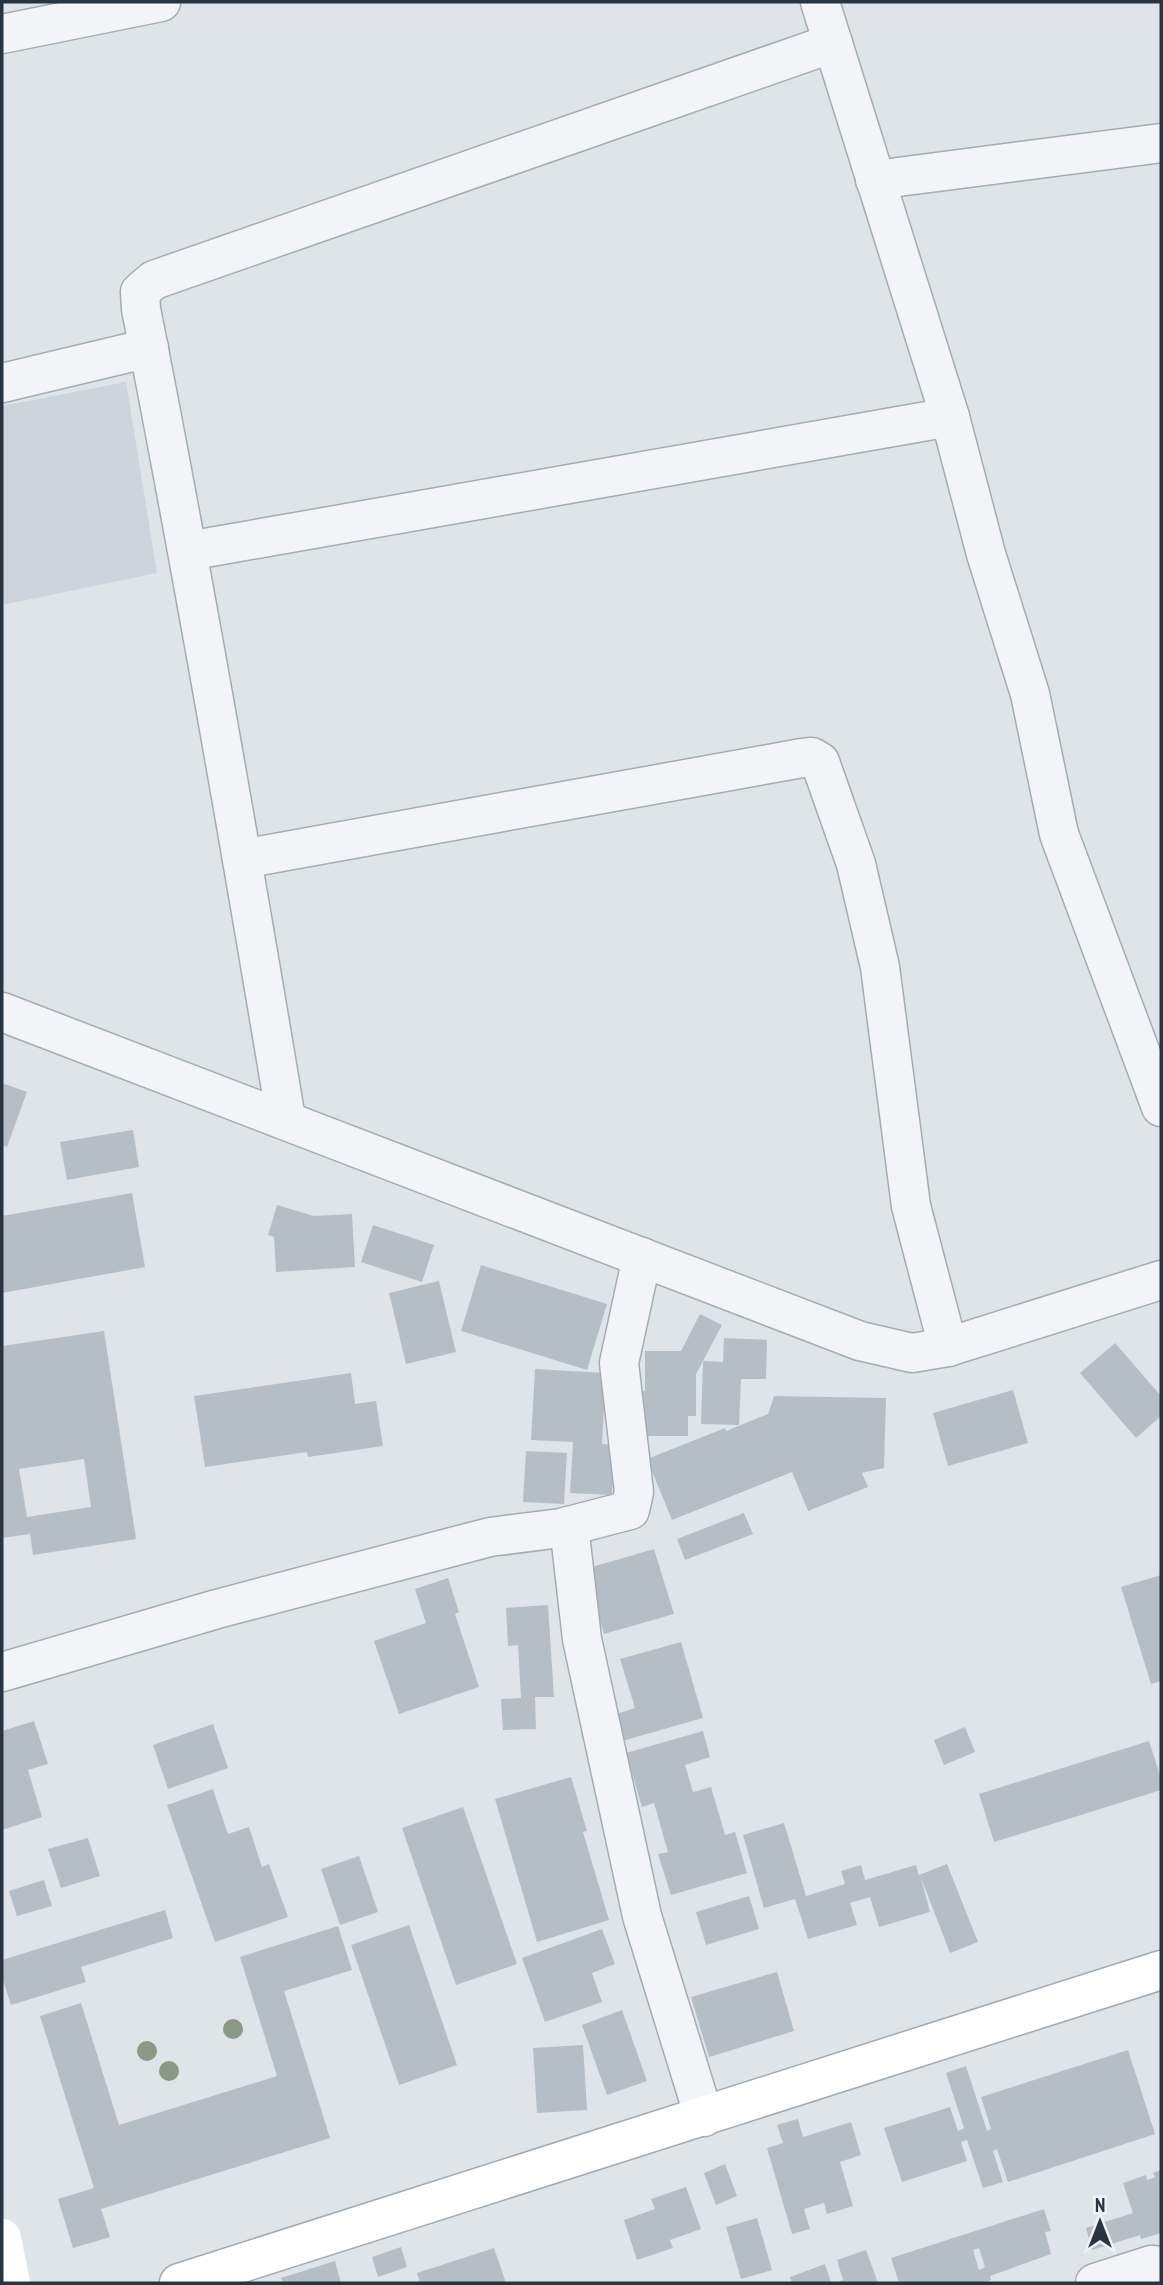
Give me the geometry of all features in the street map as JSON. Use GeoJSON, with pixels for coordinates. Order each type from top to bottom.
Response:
{"type":"FeatureCollection","features":[{"type":"Feature","properties":{"kind":"main road"},"geometry":{"type":"LineString","coordinates":[[179,2283],[1161,1970]]}},
{"type":"Feature","properties":{"kind":"main road"},"geometry":{"type":"LineString","coordinates":[[2,2238],[11,2283]]}},
{"type":"Feature","properties":{"kind":"street"},"geometry":{"type":"LineString","coordinates":[[2,34],[161,2]]}},
{"type":"Feature","properties":{"kind":"street"},"geometry":{"type":"LineString","coordinates":[[820,2],[950,416],[986,554],[1030,694],[1059,834],[1161,1107]]}},
{"type":"Feature","properties":{"kind":"street"},"geometry":{"type":"LineString","coordinates":[[286,1119],[188,551],[140,292],[154,280],[833,43]]}},
{"type":"Feature","properties":{"kind":"street"},"geometry":{"type":"LineString","coordinates":[[874,180],[1161,143]]}},
{"type":"Feature","properties":{"kind":"street"},"geometry":{"type":"LineString","coordinates":[[2,383],[149,348]]}},
{"type":"Feature","properties":{"kind":"street"},"geometry":{"type":"LineString","coordinates":[[188,551],[950,416]]}},
{"type":"Feature","properties":{"kind":"street"},"geometry":{"type":"LineString","coordinates":[[242,859],[802,758],[812,757],[820,762],[856,864],[880,967],[911,1206],[948,1347]]}},
{"type":"Feature","properties":{"kind":"street"},"geometry":{"type":"LineString","coordinates":[[2,1012],[860,1341],[912,1353],[948,1347],[1161,1280]]}},
{"type":"Feature","properties":{"kind":"street"},"geometry":{"type":"LineString","coordinates":[[2,1672],[217,1609],[477,1541],[569,1526],[630,1510],[634,1492],[619,1363],[642,1257]]}},
{"type":"Feature","properties":{"kind":"street"},"geometry":{"type":"LineString","coordinates":[[569,1526],[582,1639],[642,1916],[704,2117]]}},
{"type":"Feature","properties":{"kind":"street"},"geometry":{"type":"LineString","coordinates":[[1095,2283],[1151,2265],[1161,2266]]}},
{"type":"Feature","properties":{"kind":"shaded area"},"geometry":{"type":"Polygon","coordinates":[[[126,382],[157,573],[2,605],[2,406],[126,382]]]}},
{"type":"Feature","properties":{"kind":"building"},"geometry":{"type":"Polygon","coordinates":[[[2,1083],[27,1092],[7,1147],[2,1145],[2,1083]]]}},
{"type":"Feature","properties":{"kind":"building"},"geometry":{"type":"Polygon","coordinates":[[[133,1130],[139,1167],[67,1180],[60,1142],[133,1130]]]}},
{"type":"Feature","properties":{"kind":"building"},"geometry":{"type":"Polygon","coordinates":[[[132,1193],[145,1267],[2,1293],[2,1216],[132,1193]]]}},
{"type":"Feature","properties":{"kind":"building"},"geometry":{"type":"Polygon","coordinates":[[[277,1205],[314,1216],[352,1214],[355,1267],[276,1272],[274,1237],[268,1235],[277,1205]]]}},
{"type":"Feature","properties":{"kind":"building"},"geometry":{"type":"Polygon","coordinates":[[[373,1225],[434,1245],[422,1282],[361,1262],[373,1225]]]}},
{"type":"Feature","properties":{"kind":"building"},"geometry":{"type":"Polygon","coordinates":[[[481,1265],[607,1304],[587,1370],[461,1331],[481,1265]]]}},
{"type":"Feature","properties":{"kind":"building"},"geometry":{"type":"Polygon","coordinates":[[[439,1281],[456,1352],[406,1364],[389,1293],[439,1281]]]}},
{"type":"Feature","properties":{"kind":"building"},"geometry":{"type":"Polygon","coordinates":[[[700,1314],[722,1325],[696,1374],[696,1416],[688,1416],[688,1436],[639,1436],[638,1391],[645,1391],[645,1351],[681,1351],[700,1314]]]}},
{"type":"Feature","properties":{"kind":"building"},"geometry":{"type":"Polygon","coordinates":[[[104,1331],[136,1539],[33,1555],[30,1534],[2,1538],[2,1346],[104,1331]],[[84,1459],[19,1469],[27,1517],[91,1507],[84,1459]]]}},
{"type":"Feature","properties":{"kind":"building"},"geometry":{"type":"Polygon","coordinates":[[[724,1338],[767,1340],[766,1379],[741,1379],[739,1425],[701,1424],[703,1361],[723,1362],[724,1338]]]}},
{"type":"Feature","properties":{"kind":"building"},"geometry":{"type":"Polygon","coordinates":[[[1115,1343],[1161,1396],[1161,1416],[1136,1438],[1080,1373],[1115,1343]]]}},
{"type":"Feature","properties":{"kind":"building"},"geometry":{"type":"Polygon","coordinates":[[[535,1369],[606,1373],[602,1444],[615,1445],[612,1495],[570,1493],[573,1442],[531,1440],[535,1369]]]}},
{"type":"Feature","properties":{"kind":"building"},"geometry":{"type":"Polygon","coordinates":[[[351,1373],[355,1404],[376,1401],[383,1446],[308,1457],[307,1452],[205,1467],[194,1396],[351,1373]]]}},
{"type":"Feature","properties":{"kind":"building"},"geometry":{"type":"Polygon","coordinates":[[[1013,1390],[1028,1443],[948,1466],[933,1413],[1013,1390]]]}},
{"type":"Feature","properties":{"kind":"building"},"geometry":{"type":"Polygon","coordinates":[[[774,1396],[886,1398],[884,1468],[862,1473],[868,1487],[808,1511],[792,1472],[672,1520],[647,1459],[768,1414],[774,1396]]]}},
{"type":"Feature","properties":{"kind":"building"},"geometry":{"type":"Polygon","coordinates":[[[526,1451],[567,1453],[564,1504],[523,1502],[526,1451]]]}},
{"type":"Feature","properties":{"kind":"building"},"geometry":{"type":"Polygon","coordinates":[[[744,1513],[753,1534],[685,1560],[677,1539],[744,1513]]]}},
{"type":"Feature","properties":{"kind":"building"},"geometry":{"type":"Polygon","coordinates":[[[654,1549],[674,1614],[604,1634],[585,1569],[654,1549]]]}},
{"type":"Feature","properties":{"kind":"building"},"geometry":{"type":"Polygon","coordinates":[[[1161,1575],[1161,1681],[1151,1684],[1121,1587],[1161,1575]]]}},
{"type":"Feature","properties":{"kind":"building"},"geometry":{"type":"Polygon","coordinates":[[[448,1578],[459,1612],[455,1614],[479,1687],[399,1714],[374,1641],[426,1623],[415,1589],[448,1578]]]}},
{"type":"Feature","properties":{"kind":"building"},"geometry":{"type":"Polygon","coordinates":[[[548,1605],[554,1697],[535,1697],[536,1729],[503,1730],[501,1699],[521,1698],[518,1645],[508,1646],[506,1608],[548,1605]]]}},
{"type":"Feature","properties":{"kind":"building"},"geometry":{"type":"Polygon","coordinates":[[[681,1642],[703,1718],[615,1743],[607,1717],[635,1708],[620,1659],[681,1642]]]}},
{"type":"Feature","properties":{"kind":"building"},"geometry":{"type":"Polygon","coordinates":[[[34,1721],[48,1764],[28,1770],[42,1817],[2,1830],[2,1731],[34,1721]]]}},
{"type":"Feature","properties":{"kind":"building"},"geometry":{"type":"Polygon","coordinates":[[[213,1724],[228,1768],[168,1789],[153,1745],[213,1724]]]}},
{"type":"Feature","properties":{"kind":"building"},"geometry":{"type":"Polygon","coordinates":[[[965,1727],[975,1752],[944,1765],[934,1740],[965,1727]]]}},
{"type":"Feature","properties":{"kind":"building"},"geometry":{"type":"Polygon","coordinates":[[[703,1731],[710,1757],[685,1765],[693,1792],[711,1787],[725,1835],[735,1832],[747,1873],[671,1895],[658,1854],[668,1852],[654,1803],[642,1807],[626,1753],[703,1731]]]}},
{"type":"Feature","properties":{"kind":"building"},"geometry":{"type":"Polygon","coordinates":[[[1149,1741],[1161,1778],[1161,1790],[994,1842],[979,1794],[1149,1741]]]}},
{"type":"Feature","properties":{"kind":"building"},"geometry":{"type":"Polygon","coordinates":[[[571,1777],[587,1831],[583,1832],[609,1920],[537,1942],[495,1799],[571,1777]]]}},
{"type":"Feature","properties":{"kind":"building"},"geometry":{"type":"Polygon","coordinates":[[[213,1789],[228,1834],[249,1827],[262,1867],[269,1864],[288,1917],[215,1942],[167,1805],[213,1789]]]}},
{"type":"Feature","properties":{"kind":"building"},"geometry":{"type":"Polygon","coordinates":[[[463,1807],[517,1964],[456,1985],[402,1828],[463,1807]]]}},
{"type":"Feature","properties":{"kind":"building"},"geometry":{"type":"Polygon","coordinates":[[[784,1823],[806,1896],[845,1884],[841,1871],[861,1865],[865,1880],[916,1865],[919,1875],[947,1864],[978,1942],[950,1953],[921,1878],[930,1912],[879,1927],[870,1897],[850,1903],[857,1925],[808,1939],[795,1899],[764,1908],[743,1835],[784,1823]]]}},
{"type":"Feature","properties":{"kind":"building"},"geometry":{"type":"Polygon","coordinates":[[[88,1838],[100,1876],[61,1888],[48,1849],[88,1838]]]}},
{"type":"Feature","properties":{"kind":"building"},"geometry":{"type":"Polygon","coordinates":[[[359,1856],[378,1912],[340,1925],[321,1869],[359,1856]]]}},
{"type":"Feature","properties":{"kind":"building"},"geometry":{"type":"Polygon","coordinates":[[[44,1880],[52,1906],[17,1916],[9,1891],[44,1880]]]}},
{"type":"Feature","properties":{"kind":"building"},"geometry":{"type":"Polygon","coordinates":[[[749,1896],[759,1929],[706,1945],[696,1912],[749,1896]]]}},
{"type":"Feature","properties":{"kind":"building"},"geometry":{"type":"Polygon","coordinates":[[[165,1910],[173,1938],[81,1967],[86,1982],[11,2005],[2,1977],[2,1960],[165,1910]]]}},
{"type":"Feature","properties":{"kind":"building"},"geometry":{"type":"Polygon","coordinates":[[[409,1925],[457,2065],[399,2085],[351,1945],[409,1925]]]}},
{"type":"Feature","properties":{"kind":"building"},"geometry":{"type":"Polygon","coordinates":[[[338,1926],[352,1970],[284,1991],[330,2138],[101,2209],[110,2237],[73,2248],[58,2199],[94,2188],[40,2016],[81,2003],[119,2125],[277,2076],[240,1957],[338,1926]]]}},
{"type":"Feature","properties":{"kind":"building"},"geometry":{"type":"Polygon","coordinates":[[[602,1929],[615,1964],[592,1973],[602,2002],[545,2022],[522,1958],[602,1929]]]}},
{"type":"Feature","properties":{"kind":"building"},"geometry":{"type":"Polygon","coordinates":[[[777,1972],[794,2031],[709,2057],[691,1997],[777,1972]]]}},
{"type":"Feature","properties":{"kind":"building"},"geometry":{"type":"Polygon","coordinates":[[[622,2010],[647,2081],[607,2095],[582,2025],[622,2010]]]}},
{"type":"Feature","properties":{"kind":"building"},"geometry":{"type":"Polygon","coordinates":[[[583,2045],[587,2110],[537,2113],[533,2048],[583,2045]]]}},
{"type":"Feature","properties":{"kind":"building"},"geometry":{"type":"Polygon","coordinates":[[[1128,2050],[1155,2134],[1008,2182],[997,2149],[993,2151],[1003,2182],[983,2188],[967,2140],[961,2142],[967,2161],[902,2182],[884,2128],[950,2107],[958,2131],[964,2128],[946,2073],[966,2066],[987,2131],[991,2129],[981,2097],[1128,2050]]]}},
{"type":"Feature","properties":{"kind":"building"},"geometry":{"type":"Polygon","coordinates":[[[798,2119],[803,2137],[851,2122],[861,2155],[840,2162],[853,2206],[827,2214],[824,2203],[804,2209],[810,2229],[792,2234],[767,2148],[783,2143],[777,2125],[798,2119]]]}},
{"type":"Feature","properties":{"kind":"building"},"geometry":{"type":"Polygon","coordinates":[[[725,2164],[737,2196],[716,2205],[704,2173],[725,2164]]]}},
{"type":"Feature","properties":{"kind":"building"},"geometry":{"type":"Polygon","coordinates":[[[1161,2170],[1161,2233],[1141,2239],[1140,2235],[1092,2250],[1086,2228],[1133,2213],[1123,2183],[1146,2175],[1147,2180],[1155,2177],[1153,2173],[1161,2170]]]}},
{"type":"Feature","properties":{"kind":"building"},"geometry":{"type":"Polygon","coordinates":[[[686,2187],[701,2229],[670,2240],[673,2248],[637,2260],[624,2220],[655,2209],[651,2199],[686,2187]]]}},
{"type":"Feature","properties":{"kind":"building"},"geometry":{"type":"Polygon","coordinates":[[[1044,2209],[1051,2231],[1045,2232],[1051,2254],[990,2276],[991,2280],[983,2283],[899,2283],[891,2258],[1044,2209]],[[979,2248],[973,2250],[979,2270],[985,2267],[979,2248]]]}},
{"type":"Feature","properties":{"kind":"building"},"geometry":{"type":"Polygon","coordinates":[[[757,2218],[772,2270],[741,2279],[726,2227],[757,2218]]]}},
{"type":"Feature","properties":{"kind":"building"},"geometry":{"type":"Polygon","coordinates":[[[401,2247],[407,2267],[378,2277],[372,2257],[401,2247]]]}},
{"type":"Feature","properties":{"kind":"building"},"geometry":{"type":"Polygon","coordinates":[[[494,2248],[506,2283],[420,2283],[417,2273],[494,2248]]]}},
{"type":"Feature","properties":{"kind":"building"},"geometry":{"type":"Polygon","coordinates":[[[866,2250],[878,2283],[835,2283],[843,2280],[837,2260],[866,2250]]]}},
{"type":"Feature","properties":{"kind":"building"},"geometry":{"type":"Polygon","coordinates":[[[335,2261],[341,2283],[283,2283],[281,2278],[335,2261]]]}},
{"type":"Feature","properties":{"kind":"building"},"geometry":{"type":"Polygon","coordinates":[[[825,2264],[831,2283],[792,2283],[790,2277],[825,2264]]]}}]}
